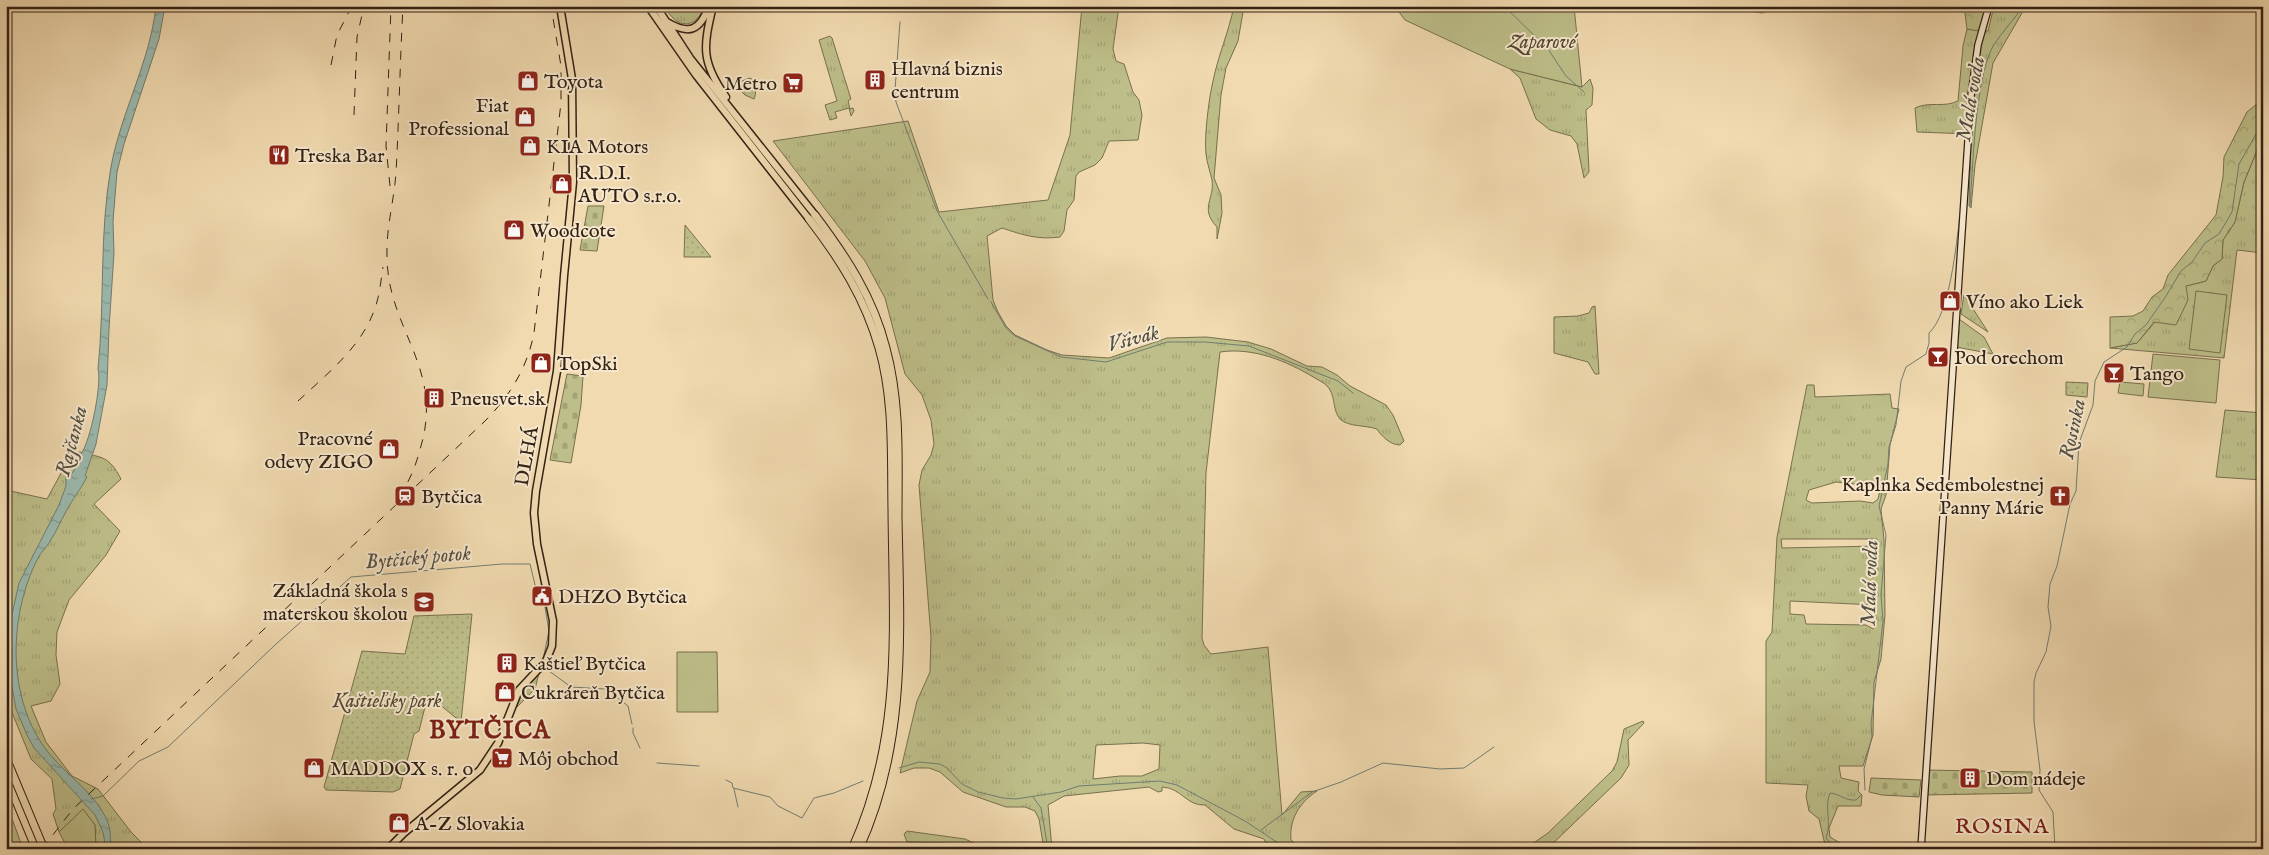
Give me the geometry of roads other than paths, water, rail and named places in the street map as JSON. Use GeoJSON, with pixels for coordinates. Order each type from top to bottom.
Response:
{"type":"FeatureCollection","features":[{"type":"Feature","properties":{"kind":"highway"},"geometry":{"type":"LineString","coordinates":[[812,217],[840,261],[867,312],[884,366],[890,414],[894,647],[890,706],[878,774],[866,815],[852,849]]}},
{"type":"Feature","properties":{"kind":"highway"},"geometry":{"type":"LineString","coordinates":[[812,217],[856,273],[877,318],[890,364],[896,414],[899,689],[895,726],[885,774],[872,817],[859,849]]}},
{"type":"Feature","properties":{"kind":"highway"},"geometry":{"type":"LineString","coordinates":[[6,758],[44,849]]}},
{"type":"Feature","properties":{"kind":"highway"},"geometry":{"type":"LineString","coordinates":[[6,777],[36,849]]}},
{"type":"Feature","properties":{"kind":"main road","name":"DLHÁ"},"geometry":{"type":"LineString","coordinates":[[388,849],[413,825],[480,770],[498,744],[519,690],[548,656],[553,635],[550,607],[537,544],[534,513],[536,491],[558,370],[573,182],[572,79],[560,6]]}},
{"type":"Feature","properties":{"kind":"main road"},"geometry":{"type":"LineString","coordinates":[[648,6],[696,75],[812,217]]}},
{"type":"Feature","properties":{"kind":"main road"},"geometry":{"type":"LineString","coordinates":[[656,6],[690,58],[750,133]]}},
{"type":"Feature","properties":{"kind":"main road"},"geometry":{"type":"LineString","coordinates":[[713,6],[706,39],[707,64],[715,82],[812,217]]}},
{"type":"Feature","properties":{"kind":"main road"},"geometry":{"type":"LineString","coordinates":[[666,22],[678,28],[691,29],[702,23],[707,9]]}},
{"type":"Feature","properties":{"kind":"street"},"geometry":{"type":"LineString","coordinates":[[1921,849],[1969,133],[1975,62],[1989,6]]}},
{"type":"Feature","properties":{"kind":"water"},"geometry":{"type":"Polygon","coordinates":[[[156,6],[165,6],[159,39],[124,144],[117,172],[113,221],[114,253],[107,385],[96,444],[85,476],[87,477],[48,545],[39,556],[28,582],[21,607],[17,634],[16,662],[27,714],[38,738],[54,759],[100,807],[110,829],[111,849],[106,849],[103,832],[95,815],[34,748],[16,709],[10,675],[11,619],[19,583],[59,505],[66,486],[66,469],[70,470],[70,476],[82,459],[71,466],[68,465],[81,454],[92,425],[99,376],[103,243],[107,192],[121,127],[148,47],[156,6]]]}},
{"type":"Feature","properties":{"kind":"waterway"},"geometry":{"type":"LineString","coordinates":[[1504,6],[1548,49],[1566,76],[1584,92]]}},
{"type":"Feature","properties":{"kind":"waterway","name":"Malá voda"},"geometry":{"type":"LineString","coordinates":[[1970,206],[1976,123],[1982,79],[1993,46],[2023,6]]}},
{"type":"Feature","properties":{"kind":"waterway","name":"Všivák"},"geometry":{"type":"LineString","coordinates":[[900,22],[895,90],[896,102],[937,211],[988,299]]}},
{"type":"Feature","properties":{"kind":"waterway","name":"Rosinka"},"geometry":{"type":"LineString","coordinates":[[2055,849],[2053,812],[2039,790],[2040,770],[2034,721],[2034,682],[2046,652],[2051,626],[2048,607],[2050,584],[2057,566],[2070,504],[2076,491],[2079,443],[2093,405],[2095,381],[2104,362],[2127,347],[2135,334],[2146,325],[2181,271],[2192,262],[2205,243],[2219,234],[2232,212],[2239,164],[2263,122]]}},
{"type":"Feature","properties":{"kind":"waterway","name":"Malá voda"},"geometry":{"type":"LineString","coordinates":[[1865,790],[1864,769],[1872,737],[1871,724],[1883,621],[1881,595],[1886,535],[1879,506],[1888,464],[1889,447],[1896,425],[1901,381],[1906,367],[1926,354],[1929,333],[1942,311],[1951,278],[1960,216]]}},
{"type":"Feature","properties":{"kind":"waterway","name":"Všivák"},"geometry":{"type":"LineString","coordinates":[[991,302],[1006,328],[1015,336],[1061,357],[1106,362],[1167,342],[1205,342],[1249,346],[1338,381],[1353,393]]}},
{"type":"Feature","properties":{"kind":"waterway","name":"Bytčický potok"},"geometry":{"type":"LineString","coordinates":[[91,799],[103,796],[139,761],[168,747],[275,645],[351,577],[502,564],[530,564],[537,593],[545,607],[549,631],[544,655]]}},
{"type":"Feature","properties":{"kind":"waterway","name":"Bytčický potok"},"geometry":{"type":"LineString","coordinates":[[545,668],[571,687],[606,689],[628,706],[632,724]]}},
{"type":"Feature","properties":{"kind":"waterway","name":"Bytčický potok"},"geometry":{"type":"LineString","coordinates":[[633,728],[633,733],[640,748]]}},
{"type":"Feature","properties":{"kind":"waterway","name":"Bytčický potok"},"geometry":{"type":"LineString","coordinates":[[1261,830],[1312,792],[1341,782],[1383,763],[1440,769],[1464,768],[1494,747]]}},
{"type":"Feature","properties":{"kind":"waterway","name":"Bytčický potok"},"geometry":{"type":"LineString","coordinates":[[899,768],[919,762],[940,764],[947,768],[962,784],[978,792],[1016,799],[1061,792],[1079,786],[1160,781],[1177,785],[1245,821],[1278,843],[1280,849]]}},
{"type":"Feature","properties":{"kind":"waterway","name":"Bytčický potok"},"geometry":{"type":"LineString","coordinates":[[657,763],[699,766]]}},
{"type":"Feature","properties":{"kind":"waterway","name":"Bytčický potok"},"geometry":{"type":"LineString","coordinates":[[726,780],[732,783],[733,788],[770,797],[778,806],[802,818],[814,798],[834,793],[863,781]]}},
{"type":"Feature","properties":{"kind":"waterway"},"geometry":{"type":"LineString","coordinates":[[734,789],[738,807]]}},
{"type":"Feature","properties":{"kind":"waterway","name":"Malá voda"},"geometry":{"type":"LineString","coordinates":[[1835,849],[1826,838],[1828,833],[1828,798],[1830,793],[1852,800],[1856,800],[1861,795]]}},
{"type":"Feature","properties":{"kind":"waterway","name":"Bytčický potok"},"geometry":{"type":"LineString","coordinates":[[1033,797],[1041,808],[1048,849]]}},
{"type":"Feature","properties":{"kind":"railway"},"geometry":{"type":"LineString","coordinates":[[331,65],[337,35],[352,6]]}},
{"type":"Feature","properties":{"kind":"railway"},"geometry":{"type":"LineString","coordinates":[[354,115],[357,37],[364,6]]}},
{"type":"Feature","properties":{"kind":"railway"},"geometry":{"type":"LineString","coordinates":[[390,186],[386,146],[391,6]]}},
{"type":"Feature","properties":{"kind":"railway"},"geometry":{"type":"LineString","coordinates":[[398,497],[415,467],[426,418],[425,393],[420,370],[389,282],[387,256],[396,173],[403,6]]}},
{"type":"Feature","properties":{"kind":"railway"},"geometry":{"type":"LineString","coordinates":[[42,849],[73,809],[484,422],[516,382],[527,359],[534,333],[561,103],[561,66],[551,6]]}},
{"type":"Feature","properties":{"kind":"railway"},"geometry":{"type":"LineString","coordinates":[[298,401],[344,358],[363,333],[376,305],[383,267]]}},
{"type":"Feature","properties":{"kind":"place","name":"Hlavná biznis centrum"},"geometry":{"type":"Point","coordinates":[875,80]}},
{"type":"Feature","properties":{"kind":"place","name":"Toyota"},"geometry":{"type":"Point","coordinates":[528,81]}},
{"type":"Feature","properties":{"kind":"place","name":"Metro"},"geometry":{"type":"Point","coordinates":[793,83]}},
{"type":"Feature","properties":{"kind":"place","name":"Fiat Professional"},"geometry":{"type":"Point","coordinates":[525,117]}},
{"type":"Feature","properties":{"kind":"place","name":"KIA Motors"},"geometry":{"type":"Point","coordinates":[530,146]}},
{"type":"Feature","properties":{"kind":"place","name":"Treska Bar"},"geometry":{"type":"Point","coordinates":[279,155]}},
{"type":"Feature","properties":{"kind":"place","name":"R.D.I. AUTO s.r.o."},"geometry":{"type":"Point","coordinates":[562,184]}},
{"type":"Feature","properties":{"kind":"place","name":"Woodcote"},"geometry":{"type":"Point","coordinates":[514,230]}},
{"type":"Feature","properties":{"kind":"place","name":"Víno ako Liek"},"geometry":{"type":"Point","coordinates":[1950,301]}},
{"type":"Feature","properties":{"kind":"place","name":"Pod orechom"},"geometry":{"type":"Point","coordinates":[1938,357]}},
{"type":"Feature","properties":{"kind":"place","name":"TopSki"},"geometry":{"type":"Point","coordinates":[541,363]}},
{"type":"Feature","properties":{"kind":"place","name":"Tango"},"geometry":{"type":"Point","coordinates":[2114,373]}},
{"type":"Feature","properties":{"kind":"place","name":"Pneusvet.sk"},"geometry":{"type":"Point","coordinates":[434,398]}},
{"type":"Feature","properties":{"kind":"place","name":"Pracovné odevy ZIGO"},"geometry":{"type":"Point","coordinates":[389,449]}},
{"type":"Feature","properties":{"kind":"place","name":"Bytčica"},"geometry":{"type":"Point","coordinates":[405,496]}},
{"type":"Feature","properties":{"kind":"place","name":"Kaplnka Sedembolestnej Panny Márie"},"geometry":{"type":"Point","coordinates":[2060,496]}},
{"type":"Feature","properties":{"kind":"place","name":"DHZO Bytčica"},"geometry":{"type":"Point","coordinates":[542,596]}},
{"type":"Feature","properties":{"kind":"place","name":"Základná škola s materskou školou"},"geometry":{"type":"Point","coordinates":[424,602]}},
{"type":"Feature","properties":{"kind":"place","name":"Kaštieľ Bytčica"},"geometry":{"type":"Point","coordinates":[507,663]}},
{"type":"Feature","properties":{"kind":"place","name":"Cukráreň Bytčica"},"geometry":{"type":"Point","coordinates":[505,692]}},
{"type":"Feature","properties":{"kind":"place","name":"Môj obchod"},"geometry":{"type":"Point","coordinates":[502,758]}},
{"type":"Feature","properties":{"kind":"place","name":"MADDOX s. r. o"},"geometry":{"type":"Point","coordinates":[314,768]}},
{"type":"Feature","properties":{"kind":"place","name":"Dom nádeje"},"geometry":{"type":"Point","coordinates":[1970,778]}},
{"type":"Feature","properties":{"kind":"place","name":"A-Z Slovakia"},"geometry":{"type":"Point","coordinates":[399,823]}},
{"type":"Feature","properties":{"kind":"district","name":"BYTČICA"},"geometry":{"type":"Point","coordinates":[490,729]}},
{"type":"Feature","properties":{"kind":"district","name":"ROSINA"},"geometry":{"type":"Point","coordinates":[2002,825]}},
{"type":"Feature","properties":{"kind":"park label","name":"Zaparové"},"geometry":{"type":"Point","coordinates":[1542,41]}},
{"type":"Feature","properties":{"kind":"park label","name":"Kaštieľsky park"},"geometry":{"type":"Point","coordinates":[387,700]}},
{"type":"Feature","properties":{"kind":"water label","name":"Rajčanka"},"geometry":{"type":"Point","coordinates":[71,441]}}]}
